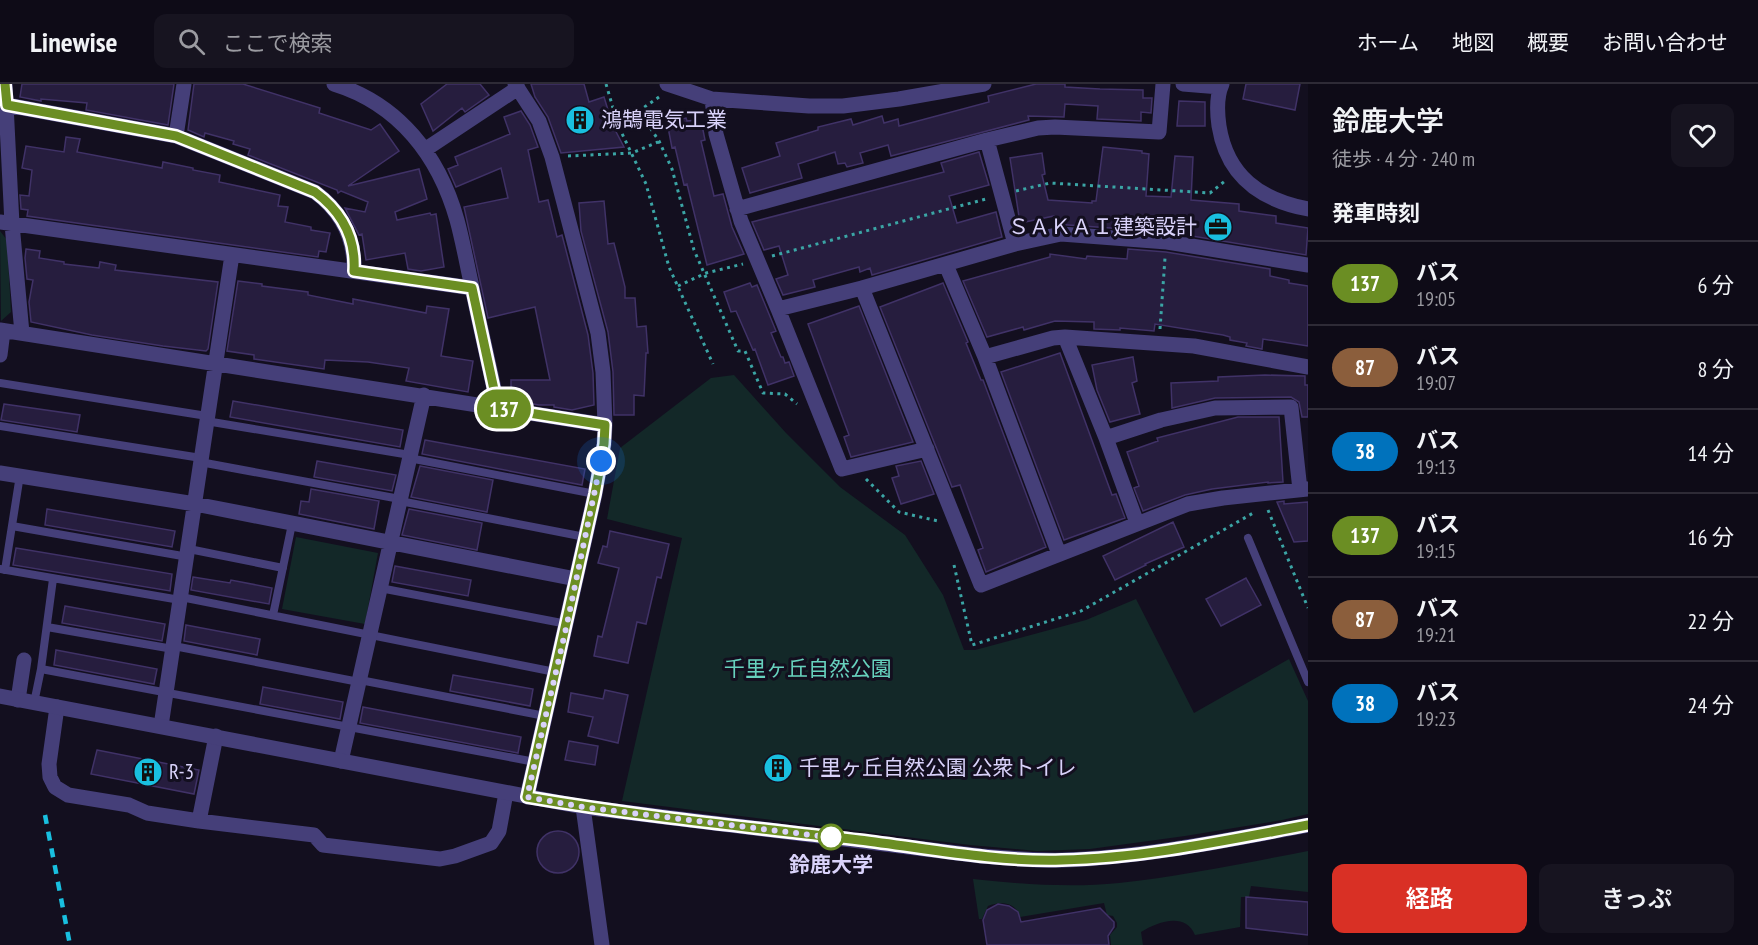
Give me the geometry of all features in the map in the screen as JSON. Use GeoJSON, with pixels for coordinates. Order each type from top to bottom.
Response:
{"type":"FeatureCollection","features":[{"type":"Feature","properties":{"kind":"street"},"geometry":{"type":"LineString","coordinates":[[5,84],[7,105],[6,223],[22,333]]}},
{"type":"Feature","properties":{"kind":"street"},"geometry":{"type":"LineString","coordinates":[[176,136],[184,84]]}},
{"type":"Feature","properties":{"kind":"street"},"geometry":{"type":"LineString","coordinates":[[334,84],[379,105],[397,119],[426,149],[444,183],[457,219],[498,408]]}},
{"type":"Feature","properties":{"kind":"street"},"geometry":{"type":"LineString","coordinates":[[670,86],[712,99],[809,106],[843,106],[984,84]]}},
{"type":"Feature","properties":{"kind":"street"},"geometry":{"type":"LineString","coordinates":[[737,209],[1038,128],[1159,132],[1163,84]]}},
{"type":"Feature","properties":{"kind":"street"},"geometry":{"type":"LineString","coordinates":[[1183,84],[1221,85],[1218,109],[1221,142],[1236,172],[1269,197],[1308,209]]}},
{"type":"Feature","properties":{"kind":"street"},"geometry":{"type":"LineString","coordinates":[[426,149],[516,86],[539,121],[552,157],[597,333],[603,372],[604,444],[567,624],[527,797]]}},
{"type":"Feature","properties":{"kind":"street"},"geometry":{"type":"LineString","coordinates":[[712,99],[716,134],[737,209],[842,469],[927,449]]}},
{"type":"Feature","properties":{"kind":"street"},"geometry":{"type":"LineString","coordinates":[[7,105],[176,136],[315,192],[328,202],[347,227],[353,244],[354,271]]}},
{"type":"Feature","properties":{"kind":"street"},"geometry":{"type":"LineString","coordinates":[[987,140],[1016,244]]}},
{"type":"Feature","properties":{"kind":"street"},"geometry":{"type":"LineString","coordinates":[[6,223],[472,288]]}},
{"type":"Feature","properties":{"kind":"street"},"geometry":{"type":"LineString","coordinates":[[778,309],[862,288],[1016,244],[1061,234],[1167,242],[1308,265]]}},
{"type":"Feature","properties":{"kind":"street"},"geometry":{"type":"LineString","coordinates":[[161,726],[232,255]]}},
{"type":"Feature","properties":{"kind":"street"},"geometry":{"type":"LineString","coordinates":[[946,265],[985,357],[1059,554]]}},
{"type":"Feature","properties":{"kind":"street"},"geometry":{"type":"LineString","coordinates":[[862,288],[981,585],[1188,504],[1264,500],[1304,490],[1291,407],[1215,408],[1161,420],[1106,438]]}},
{"type":"Feature","properties":{"kind":"street"},"geometry":{"type":"LineString","coordinates":[[0,355],[2,330],[605,425]]}},
{"type":"Feature","properties":{"kind":"street"},"geometry":{"type":"LineString","coordinates":[[1065,337],[1137,523]]}},
{"type":"Feature","properties":{"kind":"street"},"geometry":{"type":"LineString","coordinates":[[985,357],[1053,338],[1065,337],[1194,346],[1308,367]]}},
{"type":"Feature","properties":{"kind":"street"},"geometry":{"type":"LineString","coordinates":[[341,761],[424,395]]}},
{"type":"Feature","properties":{"kind":"street"},"geometry":{"type":"LineString","coordinates":[[0,472],[195,504],[576,579]]}},
{"type":"Feature","properties":{"kind":"street"},"geometry":{"type":"LineString","coordinates":[[18,700],[24,660]]}},
{"type":"Feature","properties":{"kind":"street"},"geometry":{"type":"LineString","coordinates":[[0,696],[583,807],[1030,860],[1073,860],[1131,854],[1308,825]]}},
{"type":"Feature","properties":{"kind":"street"},"geometry":{"type":"LineString","coordinates":[[57,707],[49,764],[50,777],[55,787],[68,795],[129,805],[147,813],[314,835],[323,845],[440,859],[491,843],[500,831],[506,793]]}},
{"type":"Feature","properties":{"kind":"street"},"geometry":{"type":"LineString","coordinates":[[198,821],[216,736]]}},
{"type":"Feature","properties":{"kind":"street"},"geometry":{"type":"LineString","coordinates":[[583,807],[602,945]]}},
{"type":"Feature","properties":{"kind":"lane"},"geometry":{"type":"LineString","coordinates":[[0,382],[410,457],[595,494]]}},
{"type":"Feature","properties":{"kind":"lane"},"geometry":{"type":"LineString","coordinates":[[0,426],[201,460],[585,537]]}},
{"type":"Feature","properties":{"kind":"lane"},"geometry":{"type":"LineString","coordinates":[[20,475],[3,569],[273,615],[555,672]]}},
{"type":"Feature","properties":{"kind":"lane"},"geometry":{"type":"LineString","coordinates":[[273,615],[292,524]]}},
{"type":"Feature","properties":{"kind":"lane"},"geometry":{"type":"LineString","coordinates":[[12,526],[283,568]]}},
{"type":"Feature","properties":{"kind":"lane"},"geometry":{"type":"LineString","coordinates":[[1248,538],[1308,682]]}},
{"type":"Feature","properties":{"kind":"lane"},"geometry":{"type":"LineString","coordinates":[[34,703],[53,579]]}},
{"type":"Feature","properties":{"kind":"lane"},"geometry":{"type":"LineString","coordinates":[[380,588],[567,624]]}},
{"type":"Feature","properties":{"kind":"lane"},"geometry":{"type":"LineString","coordinates":[[47,627],[173,647],[545,716]]}},
{"type":"Feature","properties":{"kind":"lane"},"geometry":{"type":"LineString","coordinates":[[41,669],[535,762]]}},
{"type":"Feature","properties":{"kind":"path"},"geometry":{"type":"LineString","coordinates":[[606,84],[618,125],[646,184],[669,267],[713,364]]}},
{"type":"Feature","properties":{"kind":"path"},"geometry":{"type":"LineString","coordinates":[[670,86],[639,111],[659,141],[672,169],[690,228],[694,250],[706,273],[738,351],[745,351],[764,393],[785,394],[807,411],[817,408]]}},
{"type":"Feature","properties":{"kind":"path"},"geometry":{"type":"LineString","coordinates":[[552,157],[632,153],[659,141]]}},
{"type":"Feature","properties":{"kind":"path"},"geometry":{"type":"LineString","coordinates":[[1159,343],[1167,242]]}},
{"type":"Feature","properties":{"kind":"path"},"geometry":{"type":"LineString","coordinates":[[678,286],[706,273],[758,260]]}},
{"type":"Feature","properties":{"kind":"path"},"geometry":{"type":"LineString","coordinates":[[852,468],[876,487],[899,512],[957,526]]}},
{"type":"Feature","properties":{"kind":"path"},"geometry":{"type":"LineString","coordinates":[[952,556],[972,645],[1081,611],[1249,515],[1264,500],[1308,608]]}},
{"type":"Feature","properties":{"kind":"green space"},"geometry":{"type":"Polygon","coordinates":[[[0,231],[7,240],[11,312],[1,321],[0,231]]]}},
{"type":"Feature","properties":{"kind":"green space","name":"千里ヶ丘自然公園"},"geometry":{"type":"Polygon","coordinates":[[[734,375],[786,433],[840,487],[905,535],[943,595],[964,650],[975,650],[1086,620],[1136,599],[1194,713],[1289,659],[1308,701],[1308,814],[1185,836],[1090,849],[1037,851],[970,845],[622,801],[682,538],[607,519],[620,448],[711,378],[734,375]]]}},
{"type":"Feature","properties":{"kind":"green space"},"geometry":{"type":"Polygon","coordinates":[[[296,537],[378,553],[365,624],[282,609],[296,537]]]}},
{"type":"Feature","properties":{"kind":"green space"},"geometry":{"type":"Polygon","coordinates":[[[1308,851],[1308,892],[1251,886],[1249,897],[1241,897],[1240,927],[1195,935],[1185,923],[1163,922],[1141,932],[1143,945],[1111,945],[1110,935],[1117,927],[1117,923],[1113,916],[1107,915],[1104,903],[1020,917],[1012,906],[998,903],[988,906],[982,919],[979,919],[973,879],[1045,885],[1119,883],[1190,873],[1308,851]]]}},
{"type":"Feature","properties":{"kind":"building"},"geometry":{"type":"Polygon","coordinates":[[[22,84],[174,84],[168,125],[86,110],[87,103],[41,99],[41,101],[20,97],[22,84]]]}},
{"type":"Feature","properties":{"kind":"building"},"geometry":{"type":"Polygon","coordinates":[[[194,84],[243,84],[320,108],[319,113],[371,130],[380,124],[399,151],[348,186],[419,169],[427,199],[395,212],[397,220],[430,213],[431,215],[436,214],[444,267],[421,271],[408,269],[405,253],[366,260],[362,234],[359,235],[345,208],[365,212],[368,202],[341,191],[338,193],[337,190],[248,155],[250,149],[233,144],[234,141],[205,133],[204,137],[188,130],[194,84]]]}},
{"type":"Feature","properties":{"kind":"building"},"geometry":{"type":"Polygon","coordinates":[[[447,84],[480,84],[489,95],[465,112],[462,108],[433,131],[421,104],[447,84]]]}},
{"type":"Feature","properties":{"kind":"building","name":"鴻鵠電気工業"},"geometry":{"type":"Polygon","coordinates":[[[531,84],[584,84],[589,102],[604,97],[613,126],[624,147],[561,153],[548,117],[535,97],[531,84]]]}},
{"type":"Feature","properties":{"kind":"building"},"geometry":{"type":"Polygon","coordinates":[[[1036,84],[1143,90],[1143,98],[1152,98],[1151,113],[1141,112],[1141,121],[1097,119],[1098,106],[1065,104],[1064,117],[1028,116],[1029,120],[891,156],[888,145],[860,153],[863,163],[847,167],[845,163],[838,164],[835,152],[798,164],[802,178],[750,193],[742,168],[780,156],[776,143],[818,130],[818,127],[851,119],[853,125],[882,116],[884,123],[898,119],[899,126],[989,102],[988,96],[1036,84]]]}},
{"type":"Feature","properties":{"kind":"building"},"geometry":{"type":"Polygon","coordinates":[[[1246,84],[1300,84],[1295,110],[1243,99],[1246,84]]]}},
{"type":"Feature","properties":{"kind":"building"},"geometry":{"type":"Polygon","coordinates":[[[1179,101],[1205,102],[1205,126],[1177,126],[1179,101]]]}},
{"type":"Feature","properties":{"kind":"building"},"geometry":{"type":"Polygon","coordinates":[[[521,111],[530,125],[538,147],[528,150],[539,202],[548,200],[557,237],[562,235],[588,335],[594,405],[572,410],[554,407],[554,405],[511,400],[511,380],[550,380],[535,307],[488,318],[464,207],[508,198],[501,168],[456,187],[448,169],[458,165],[455,157],[510,134],[504,117],[521,111]]]}},
{"type":"Feature","properties":{"kind":"building"},"geometry":{"type":"Polygon","coordinates":[[[686,118],[687,121],[695,120],[696,126],[702,125],[705,140],[701,141],[714,196],[723,194],[732,227],[744,254],[707,265],[687,184],[684,185],[675,147],[672,148],[667,122],[686,118]]]}},
{"type":"Feature","properties":{"kind":"building"},"geometry":{"type":"Polygon","coordinates":[[[66,137],[80,139],[77,152],[162,168],[163,162],[193,168],[193,170],[220,175],[219,182],[280,195],[278,206],[288,207],[285,222],[330,233],[326,252],[319,251],[318,257],[27,216],[28,210],[21,209],[20,195],[29,196],[32,170],[22,168],[26,146],[64,152],[66,137]]]}},
{"type":"Feature","properties":{"kind":"building"},"geometry":{"type":"Polygon","coordinates":[[[1103,147],[1142,151],[1142,153],[1149,154],[1146,196],[1171,197],[1175,156],[1193,157],[1191,200],[1239,204],[1239,211],[1276,216],[1276,223],[1308,228],[1306,255],[1168,232],[1054,224],[1054,216],[1020,223],[1010,158],[1042,153],[1045,174],[1042,175],[1048,200],[1092,203],[1096,201],[1103,147]]]}},
{"type":"Feature","properties":{"kind":"building"},"geometry":{"type":"Polygon","coordinates":[[[979,152],[989,185],[949,196],[957,223],[996,212],[1002,237],[872,275],[870,268],[860,272],[859,267],[813,280],[815,287],[783,295],[776,279],[788,275],[779,246],[764,250],[752,222],[944,172],[941,163],[979,152]]]}},
{"type":"Feature","properties":{"kind":"building"},"geometry":{"type":"Polygon","coordinates":[[[604,201],[608,244],[614,243],[625,287],[625,298],[635,298],[637,327],[646,326],[648,353],[646,353],[644,396],[634,395],[634,415],[614,415],[613,372],[608,332],[581,231],[579,203],[604,201]]]}},
{"type":"Feature","properties":{"kind":"building"},"geometry":{"type":"Polygon","coordinates":[[[26,249],[40,251],[39,258],[64,262],[64,264],[99,268],[100,262],[116,265],[115,270],[218,282],[208,349],[206,351],[163,346],[92,335],[31,322],[29,302],[33,280],[27,279],[26,249]]]}},
{"type":"Feature","properties":{"kind":"building"},"geometry":{"type":"Polygon","coordinates":[[[1128,249],[1166,252],[1270,269],[1270,276],[1289,280],[1289,283],[1308,286],[1308,346],[1263,339],[1262,349],[1246,346],[1247,343],[1230,340],[1230,337],[1223,335],[1155,324],[1154,331],[1120,328],[1120,330],[1094,329],[1094,322],[1055,321],[987,337],[963,281],[1050,257],[1050,254],[1086,259],[1087,256],[1127,259],[1128,249]]]}},
{"type":"Feature","properties":{"kind":"building"},"geometry":{"type":"Polygon","coordinates":[[[238,281],[308,292],[308,295],[353,304],[353,299],[426,313],[427,306],[449,309],[441,356],[473,361],[468,392],[406,381],[409,368],[368,362],[325,360],[324,369],[254,359],[254,355],[227,351],[238,281]]]}},
{"type":"Feature","properties":{"kind":"building"},"geometry":{"type":"Polygon","coordinates":[[[750,283],[752,287],[757,285],[776,331],[771,333],[781,357],[785,363],[789,362],[794,376],[768,385],[755,349],[753,350],[736,311],[731,312],[724,292],[750,283]]]}},
{"type":"Feature","properties":{"kind":"building"},"geometry":{"type":"Polygon","coordinates":[[[943,283],[981,380],[983,380],[1046,547],[986,572],[978,550],[983,548],[960,485],[952,487],[880,307],[943,283]]]}},
{"type":"Feature","properties":{"kind":"building"},"geometry":{"type":"Polygon","coordinates":[[[859,306],[913,442],[851,457],[844,437],[849,435],[808,324],[859,306]]]}},
{"type":"Feature","properties":{"kind":"building"},"geometry":{"type":"Polygon","coordinates":[[[1060,353],[1112,495],[1116,494],[1125,518],[1064,540],[1001,372],[1060,353]]]}},
{"type":"Feature","properties":{"kind":"building"},"geometry":{"type":"Polygon","coordinates":[[[1133,357],[1137,381],[1132,383],[1140,414],[1110,422],[1097,390],[1092,365],[1133,357]]]}},
{"type":"Feature","properties":{"kind":"building"},"geometry":{"type":"Polygon","coordinates":[[[1305,376],[1305,385],[1308,385],[1308,417],[1302,417],[1299,402],[1291,397],[1215,398],[1172,408],[1171,383],[1218,381],[1218,377],[1305,376]]]}},
{"type":"Feature","properties":{"kind":"building"},"geometry":{"type":"Polygon","coordinates":[[[233,401],[403,430],[400,447],[230,417],[233,401]]]}},
{"type":"Feature","properties":{"kind":"building"},"geometry":{"type":"Polygon","coordinates":[[[4,404],[80,415],[77,432],[1,420],[4,404]]]}},
{"type":"Feature","properties":{"kind":"building"},"geometry":{"type":"Polygon","coordinates":[[[1238,417],[1279,417],[1283,482],[1212,489],[1185,495],[1143,511],[1134,488],[1139,486],[1127,452],[1158,441],[1157,438],[1238,417]]]}},
{"type":"Feature","properties":{"kind":"building"},"geometry":{"type":"Polygon","coordinates":[[[425,440],[585,469],[582,485],[422,454],[425,440]]]}},
{"type":"Feature","properties":{"kind":"building"},"geometry":{"type":"Polygon","coordinates":[[[317,461],[396,475],[392,491],[314,477],[317,461]]]}},
{"type":"Feature","properties":{"kind":"building"},"geometry":{"type":"Polygon","coordinates":[[[921,461],[934,494],[901,504],[892,478],[899,476],[896,466],[921,461]]]}},
{"type":"Feature","properties":{"kind":"building"},"geometry":{"type":"Polygon","coordinates":[[[420,466],[493,480],[487,512],[411,497],[420,466]]]}},
{"type":"Feature","properties":{"kind":"building"},"geometry":{"type":"Polygon","coordinates":[[[311,489],[379,501],[374,529],[299,514],[301,501],[309,502],[311,489]]]}},
{"type":"Feature","properties":{"kind":"building"},"geometry":{"type":"Polygon","coordinates":[[[1284,501],[1284,504],[1308,502],[1308,541],[1294,542],[1277,502],[1284,501]]]}},
{"type":"Feature","properties":{"kind":"building"},"geometry":{"type":"Polygon","coordinates":[[[47,509],[175,531],[172,547],[45,525],[47,509]]]}},
{"type":"Feature","properties":{"kind":"building"},"geometry":{"type":"Polygon","coordinates":[[[409,509],[482,523],[477,550],[402,535],[409,509]]]}},
{"type":"Feature","properties":{"kind":"building"},"geometry":{"type":"Polygon","coordinates":[[[1173,522],[1184,547],[1115,580],[1103,556],[1173,522]]]}},
{"type":"Feature","properties":{"kind":"building"},"geometry":{"type":"Polygon","coordinates":[[[610,531],[669,544],[661,578],[657,577],[646,624],[637,622],[628,663],[594,656],[598,636],[602,637],[619,568],[598,563],[603,546],[607,547],[610,531]]]}},
{"type":"Feature","properties":{"kind":"building"},"geometry":{"type":"Polygon","coordinates":[[[16,548],[172,574],[170,591],[13,565],[16,548]]]}},
{"type":"Feature","properties":{"kind":"building"},"geometry":{"type":"Polygon","coordinates":[[[395,566],[471,580],[468,596],[392,582],[395,566]]]}},
{"type":"Feature","properties":{"kind":"building"},"geometry":{"type":"Polygon","coordinates":[[[193,577],[230,583],[231,580],[272,588],[269,604],[191,590],[193,577]]]}},
{"type":"Feature","properties":{"kind":"building"},"geometry":{"type":"Polygon","coordinates":[[[1246,578],[1261,605],[1221,626],[1206,599],[1246,578]]]}},
{"type":"Feature","properties":{"kind":"building"},"geometry":{"type":"Polygon","coordinates":[[[65,606],[165,624],[162,641],[62,623],[65,606]]]}},
{"type":"Feature","properties":{"kind":"building"},"geometry":{"type":"Polygon","coordinates":[[[186,625],[260,639],[257,655],[184,641],[186,625]]]}},
{"type":"Feature","properties":{"kind":"building"},"geometry":{"type":"Polygon","coordinates":[[[56,650],[157,669],[154,684],[54,665],[56,650]]]}},
{"type":"Feature","properties":{"kind":"building"},"geometry":{"type":"Polygon","coordinates":[[[453,675],[533,689],[530,706],[450,691],[453,675]]]}},
{"type":"Feature","properties":{"kind":"building"},"geometry":{"type":"Polygon","coordinates":[[[263,687],[343,702],[340,719],[260,704],[263,687]]]}},
{"type":"Feature","properties":{"kind":"building"},"geometry":{"type":"Polygon","coordinates":[[[605,690],[628,695],[618,743],[588,736],[593,717],[568,712],[571,693],[603,699],[605,690]]]}},
{"type":"Feature","properties":{"kind":"building"},"geometry":{"type":"Polygon","coordinates":[[[363,707],[521,737],[518,753],[360,723],[363,707]]]}},
{"type":"Feature","properties":{"kind":"building"},"geometry":{"type":"Polygon","coordinates":[[[569,741],[598,746],[595,765],[565,760],[569,741]]]}},
{"type":"Feature","properties":{"kind":"building","name":"R-3"},"geometry":{"type":"Polygon","coordinates":[[[97,750],[199,770],[194,794],[91,774],[97,750]]]}},
{"type":"Feature","properties":{"kind":"building"},"geometry":{"type":"Polygon","coordinates":[[[558,831],[573,837],[579,852],[573,867],[558,873],[543,867],[537,852],[543,837],[558,831]]]}},
{"type":"Feature","properties":{"kind":"building"},"geometry":{"type":"Polygon","coordinates":[[[1246,897],[1308,902],[1308,935],[1246,928],[1246,897]]]}},
{"type":"Feature","properties":{"kind":"building"},"geometry":{"type":"Polygon","coordinates":[[[998,904],[1009,906],[1018,912],[1021,922],[1100,908],[1114,922],[1114,927],[1108,936],[1109,945],[987,945],[983,920],[987,910],[998,904]]]}},
{"type":"Feature","properties":{"kind":"railway"},"geometry":{"type":"LineString","coordinates":[[45,815],[70,945]]}},
{"type":"Feature","properties":{"kind":"bus line","name":"137"},"geometry":{"type":"LineString","coordinates":[[5,84],[7,105],[176,136],[315,192],[328,202],[347,227],[353,244],[354,271],[472,288],[498,408],[605,425],[595,494],[527,797],[583,807],[720,825],[1030,860],[1063,860],[1131,854],[1308,825]]}},
{"type":"Feature","properties":{"kind":"place","name":"鴻鵠電気工業"},"geometry":{"type":"Point","coordinates":[580,120]}},
{"type":"Feature","properties":{"kind":"place","name":"ＳＡＫＡＩ建築設計"},"geometry":{"type":"Point","coordinates":[1218,227]}},
{"type":"Feature","properties":{"kind":"place","name":"千里ヶ丘自然公園 公衆トイレ"},"geometry":{"type":"Point","coordinates":[778,768]}},
{"type":"Feature","properties":{"kind":"place","name":"R-3"},"geometry":{"type":"Point","coordinates":[148,772]}},
{"type":"Feature","properties":{"kind":"place","name":"鈴鹿大学"},"geometry":{"type":"Point","coordinates":[831,837]}},
{"type":"Feature","properties":{"kind":"route"},"geometry":{"type":"LineString","coordinates":[[601,461],[567,624],[527,797],[583,807],[836,838],[831,837]]}}]}
